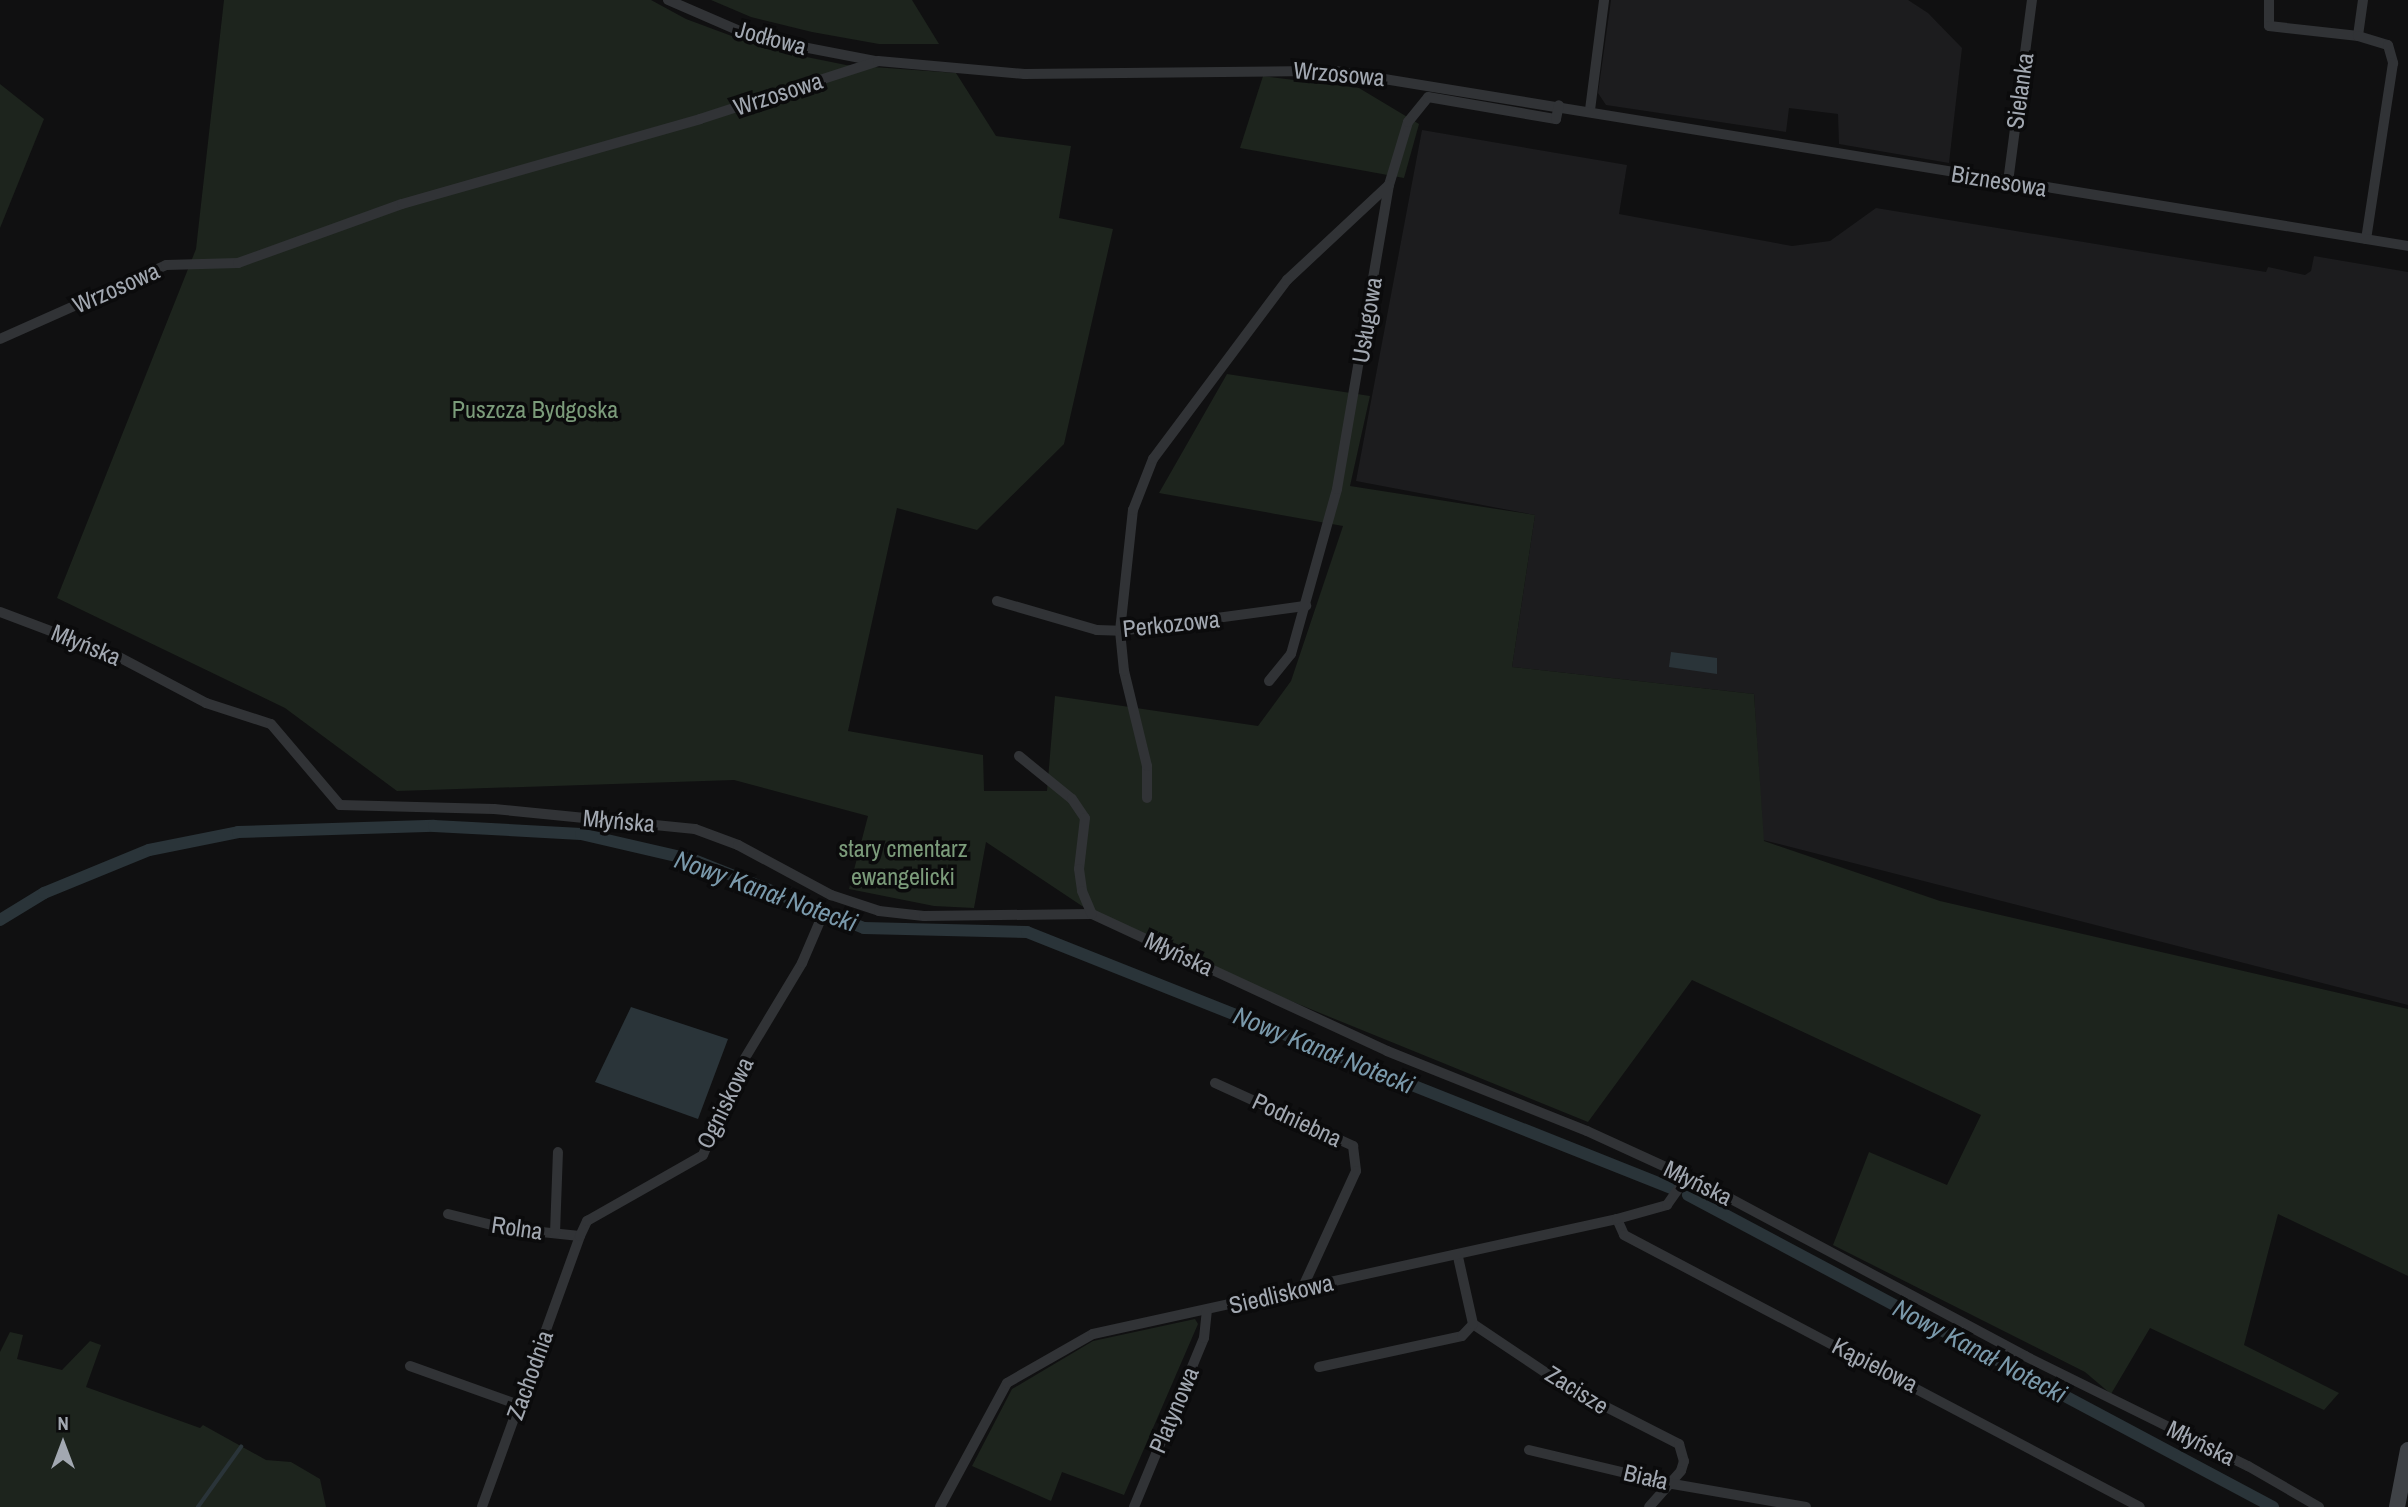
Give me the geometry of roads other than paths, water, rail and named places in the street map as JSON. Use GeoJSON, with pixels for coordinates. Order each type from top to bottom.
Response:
{"type":"FeatureCollection","features":[{"type":"Feature","properties":{"kind":"street","name":"Jodłowa"},"geometry":{"type":"LineString","coordinates":[[668,0],[755,38],[878,61]]}},
{"type":"Feature","properties":{"kind":"street"},"geometry":{"type":"LineString","coordinates":[[1590,110],[1604,0]]}},
{"type":"Feature","properties":{"kind":"street","name":"Sielanka"},"geometry":{"type":"LineString","coordinates":[[2008,182],[2032,0]]}},
{"type":"Feature","properties":{"kind":"street"},"geometry":{"type":"LineString","coordinates":[[2269,0],[2269,26],[2358,36],[2388,45],[2393,63],[2367,239]]}},
{"type":"Feature","properties":{"kind":"street"},"geometry":{"type":"LineString","coordinates":[[2358,36],[2363,0]]}},
{"type":"Feature","properties":{"kind":"street","name":"Wrzosowa"},"geometry":{"type":"LineString","coordinates":[[0,340],[166,265],[238,263],[402,204],[700,119],[878,61],[1024,74],[1335,71],[1590,110]]}},
{"type":"Feature","properties":{"kind":"street","name":"Usługowa"},"geometry":{"type":"LineString","coordinates":[[1269,681],[1290,654],[1306,606],[1337,489],[1389,185],[1408,122],[1428,97],[1556,119],[1559,105]]}},
{"type":"Feature","properties":{"kind":"street","name":"Biznesowa"},"geometry":{"type":"LineString","coordinates":[[1590,110],[2008,182],[2408,246]]}},
{"type":"Feature","properties":{"kind":"street"},"geometry":{"type":"LineString","coordinates":[[1147,797],[1147,766],[1124,671],[1120,631],[1133,510],[1153,459],[1287,280],[1389,185]]}},
{"type":"Feature","properties":{"kind":"street","name":"Perkozowa"},"geometry":{"type":"LineString","coordinates":[[997,601],[1097,630],[1120,631],[1306,606]]}},
{"type":"Feature","properties":{"kind":"street","name":"Młyńska"},"geometry":{"type":"LineString","coordinates":[[0,612],[117,656],[206,703],[271,724],[341,805],[494,809],[695,828],[738,845],[831,895],[879,911],[924,916],[1092,914],[1387,1051],[1687,1176],[2025,1356],[2248,1466],[2319,1507]]}},
{"type":"Feature","properties":{"kind":"street"},"geometry":{"type":"LineString","coordinates":[[1020,756],[1072,799],[1085,818],[1079,869],[1082,891],[1092,914]]}},
{"type":"Feature","properties":{"kind":"street","name":"Ogniskowa"},"geometry":{"type":"LineString","coordinates":[[579,1239],[587,1221],[703,1155],[742,1063],[802,963],[820,921]]}},
{"type":"Feature","properties":{"kind":"street","name":"Podniebna"},"geometry":{"type":"LineString","coordinates":[[1215,1083],[1353,1146],[1356,1171],[1302,1289]]}},
{"type":"Feature","properties":{"kind":"street"},"geometry":{"type":"LineString","coordinates":[[555,1233],[558,1152]]}},
{"type":"Feature","properties":{"kind":"street","name":"Siedliskowa"},"geometry":{"type":"LineString","coordinates":[[940,1507],[1007,1382],[1093,1334],[1458,1257],[1617,1219],[1667,1205],[1687,1176]]}},
{"type":"Feature","properties":{"kind":"street","name":"Rolna"},"geometry":{"type":"LineString","coordinates":[[448,1214],[503,1228],[555,1233],[579,1239]]}},
{"type":"Feature","properties":{"kind":"street","name":"Kąpielowa"},"geometry":{"type":"LineString","coordinates":[[1617,1219],[1624,1236],[2140,1507]]}},
{"type":"Feature","properties":{"kind":"street","name":"Zachodnia"},"geometry":{"type":"LineString","coordinates":[[482,1507],[579,1239]]}},
{"type":"Feature","properties":{"kind":"street"},"geometry":{"type":"LineString","coordinates":[[1319,1367],[1462,1336],[1473,1324],[1458,1257]]}},
{"type":"Feature","properties":{"kind":"street","name":"Platynowa"},"geometry":{"type":"LineString","coordinates":[[1134,1507],[1204,1338],[1207,1311]]}},
{"type":"Feature","properties":{"kind":"street","name":"Zacisze"},"geometry":{"type":"LineString","coordinates":[[1473,1324],[1578,1393],[1670,1437],[1683,1452],[1681,1471],[1667,1483]]}},
{"type":"Feature","properties":{"kind":"street"},"geometry":{"type":"LineString","coordinates":[[410,1366],[519,1405]]}},
{"type":"Feature","properties":{"kind":"street","name":"Biała"},"geometry":{"type":"LineString","coordinates":[[1529,1450],[1667,1483],[1806,1507]]}},
{"type":"Feature","properties":{"kind":"street"},"geometry":{"type":"LineString","coordinates":[[2397,1507],[2408,1450]]}},
{"type":"Feature","properties":{"kind":"street"},"geometry":{"type":"LineString","coordinates":[[1649,1507],[1667,1483]]}},
{"type":"Feature","properties":{"kind":"waterway","name":"Nowy Kanał Notecki"},"geometry":{"type":"LineString","coordinates":[[0,920],[44,893],[149,850],[238,832],[434,826],[581,834],[694,860],[864,928],[1027,932],[1671,1188]]}},
{"type":"Feature","properties":{"kind":"waterway","name":"Nowy Kanał Notecki"},"geometry":{"type":"LineString","coordinates":[[1688,1195],[2273,1507]]}},
{"type":"Feature","properties":{"kind":"waterway"},"geometry":{"type":"LineString","coordinates":[[198,1507],[241,1447]]}},
{"type":"Feature","properties":{"kind":"park label","name":"Puszcza Bydgoska"},"geometry":{"type":"Point","coordinates":[535,410]}},
{"type":"Feature","properties":{"kind":"park label","name":"stary cmentarz ewangelicki"},"geometry":{"type":"Point","coordinates":[903,863]}}]}
